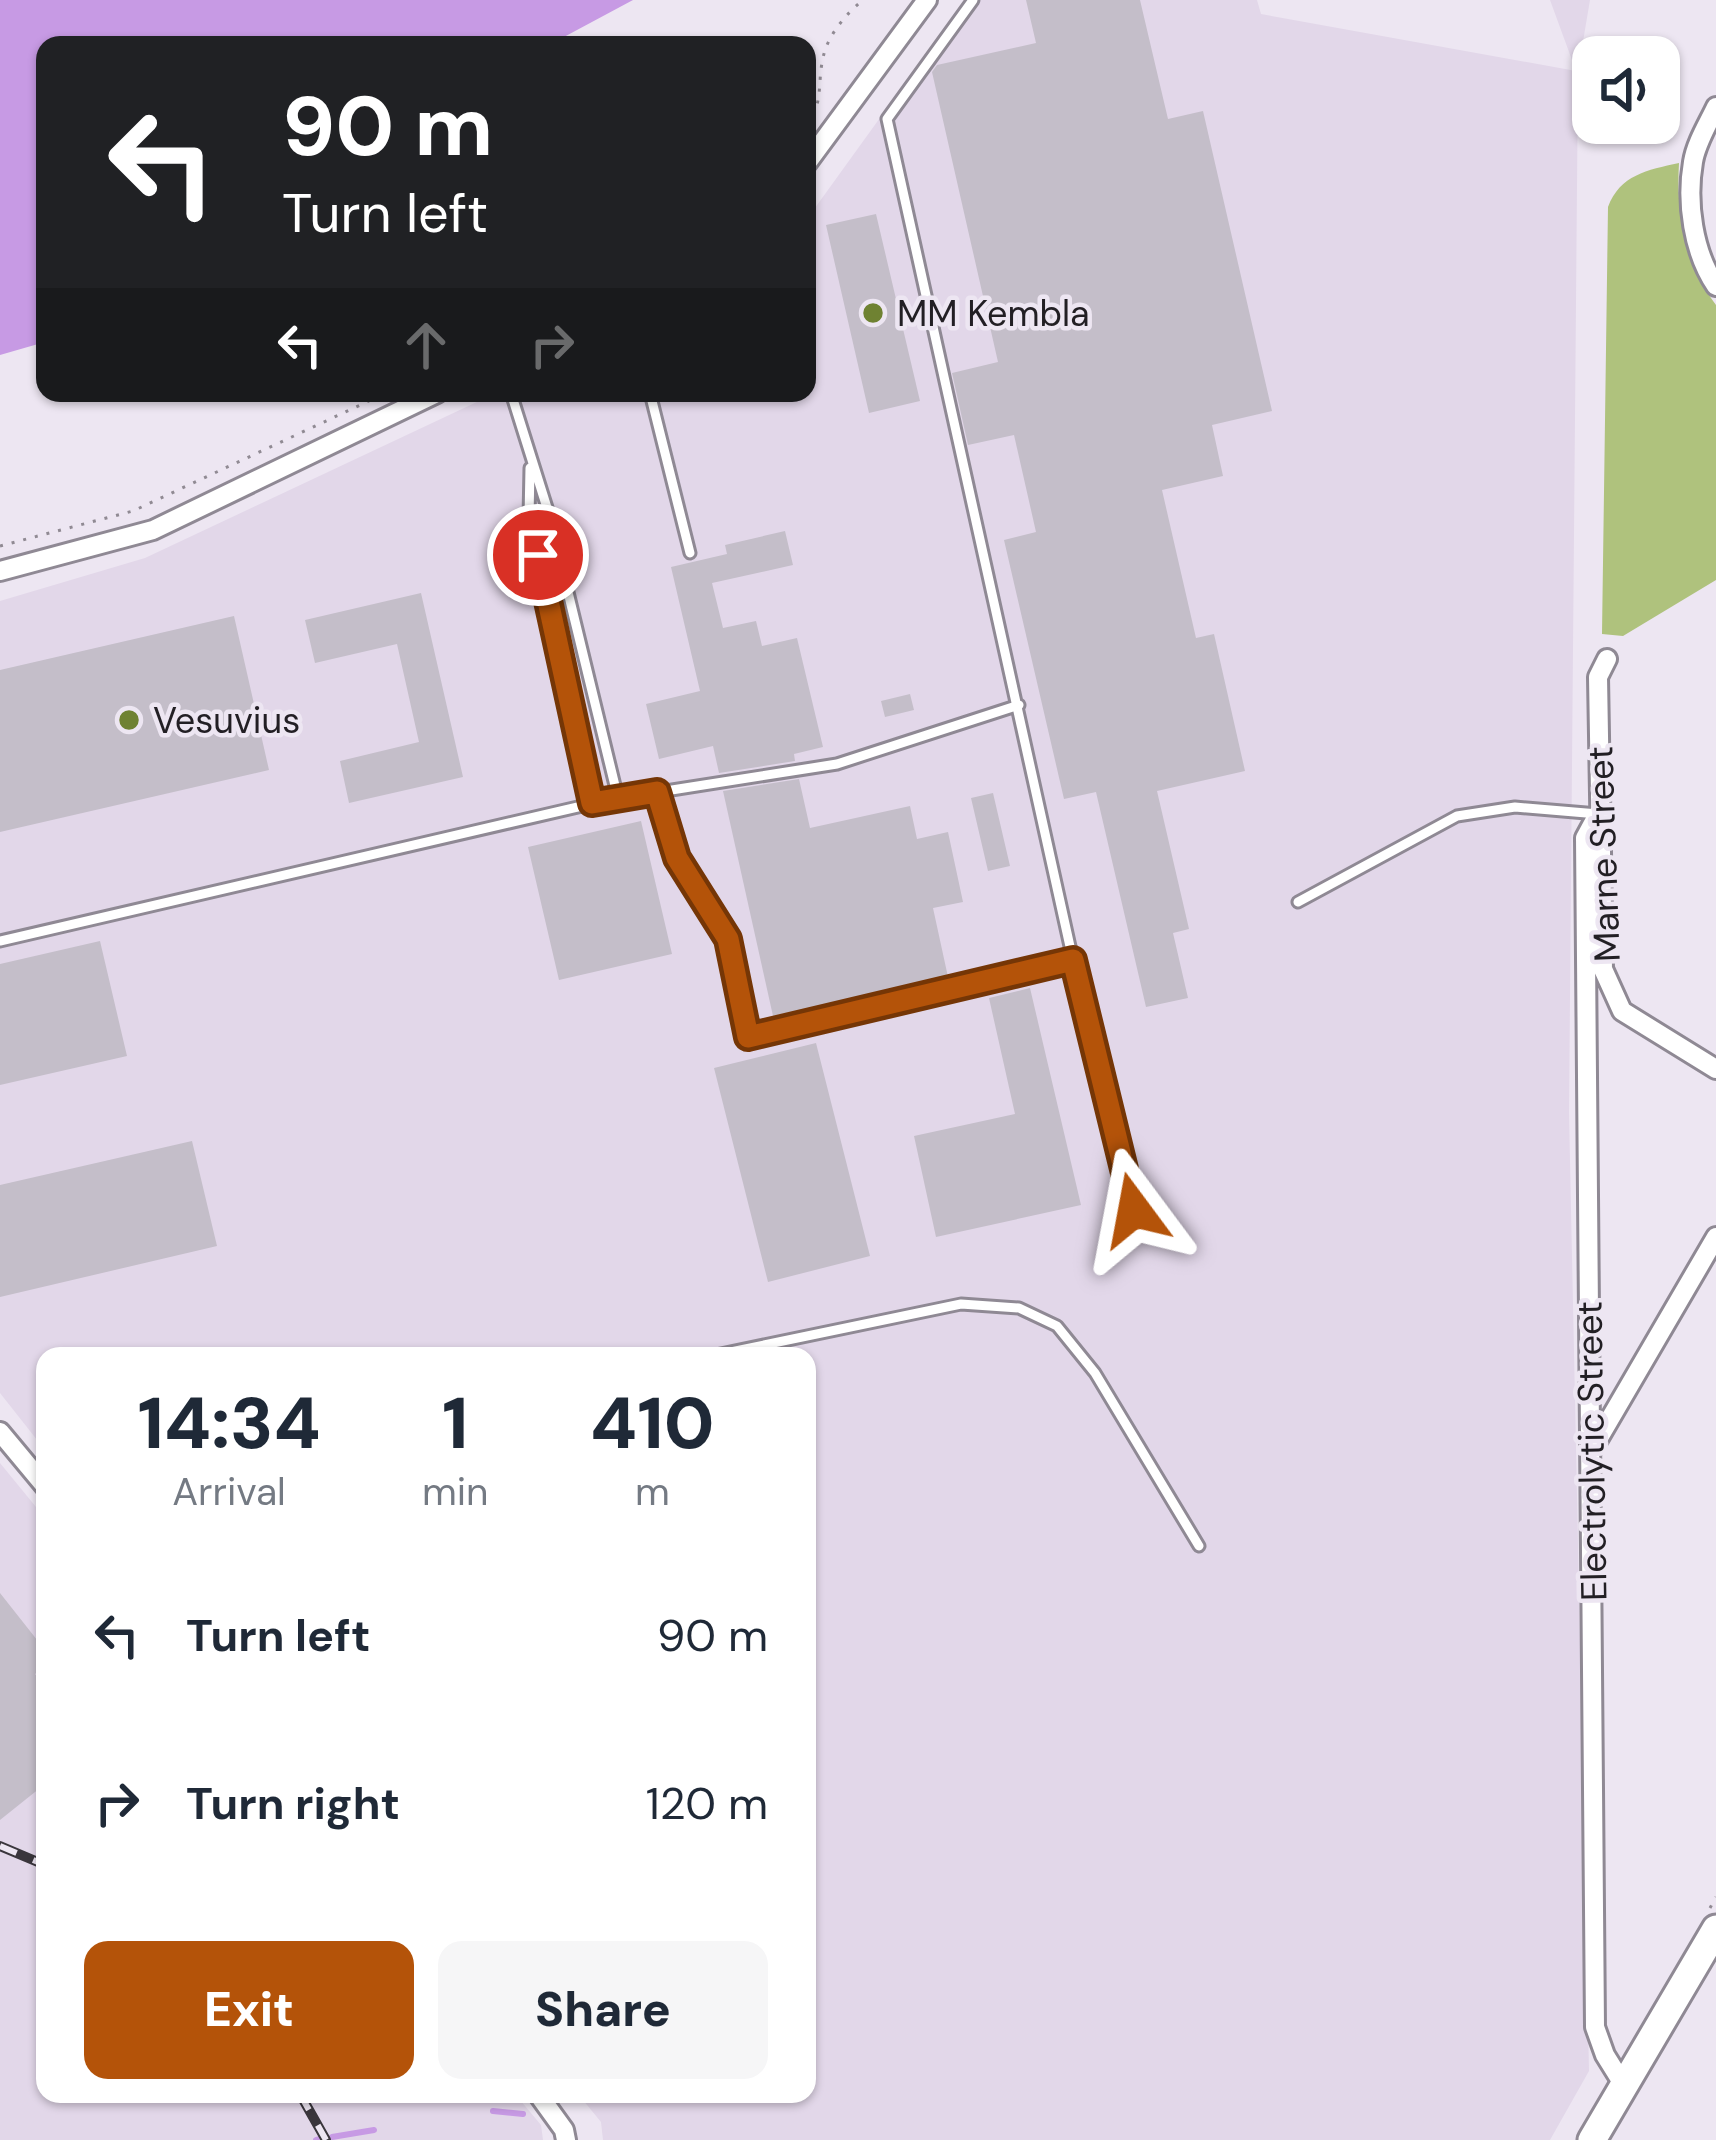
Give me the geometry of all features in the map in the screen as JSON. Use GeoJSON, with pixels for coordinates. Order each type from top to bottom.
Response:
{"type":"FeatureCollection","features":[{"type":"Feature","properties":{"kind":"main road"},"geometry":{"type":"LineString","coordinates":[[1592,2140],[1716,1929]]}},
{"type":"Feature","properties":{"kind":"street"},"geometry":{"type":"LineString","coordinates":[[816,151],[927,0]]}},
{"type":"Feature","properties":{"kind":"street"},"geometry":{"type":"LineString","coordinates":[[1716,107],[1693,158],[1691,185],[1697,246],[1716,286]]}},
{"type":"Feature","properties":{"kind":"street"},"geometry":{"type":"LineString","coordinates":[[0,571],[153,530],[418,402]]}},
{"type":"Feature","properties":{"kind":"street","name":"Marne Street"},"geometry":{"type":"LineString","coordinates":[[1607,659],[1598,677],[1603,969],[1622,1011],[1716,1069]]}},
{"type":"Feature","properties":{"kind":"street","name":"Electrolytic Street"},"geometry":{"type":"LineString","coordinates":[[1598,814],[1586,838],[1595,2027],[1623,2084]]}},
{"type":"Feature","properties":{"kind":"street"},"geometry":{"type":"LineString","coordinates":[[1593,1448],[1716,1237]]}},
{"type":"Feature","properties":{"kind":"street"},"geometry":{"type":"LineString","coordinates":[[0,1432],[36,1475]]}},
{"type":"Feature","properties":{"kind":"street"},"geometry":{"type":"LineString","coordinates":[[544,2103],[566,2140]]}},
{"type":"Feature","properties":{"kind":"lane"},"geometry":{"type":"LineString","coordinates":[[973,0],[887,119],[1073,960],[1134,1210]]}},
{"type":"Feature","properties":{"kind":"lane"},"geometry":{"type":"LineString","coordinates":[[514,402],[549,514],[618,798]]}},
{"type":"Feature","properties":{"kind":"lane"},"geometry":{"type":"LineString","coordinates":[[652,402],[690,553]]}},
{"type":"Feature","properties":{"kind":"lane"},"geometry":{"type":"LineString","coordinates":[[530,461],[529,518],[592,803]]}},
{"type":"Feature","properties":{"kind":"lane"},"geometry":{"type":"LineString","coordinates":[[0,941],[592,803],[838,764],[1019,705]]}},
{"type":"Feature","properties":{"kind":"lane"},"geometry":{"type":"LineString","coordinates":[[657,792],[677,858],[728,939],[748,1037],[1073,960]]}},
{"type":"Feature","properties":{"kind":"lane"},"geometry":{"type":"LineString","coordinates":[[1298,902],[1457,816],[1515,807],[1598,814]]}},
{"type":"Feature","properties":{"kind":"lane"},"geometry":{"type":"LineString","coordinates":[[754,1347],[961,1304],[1018,1308],[1057,1326],[1095,1373],[1198,1546]]}},
{"type":"Feature","properties":{"kind":"path"},"geometry":{"type":"LineString","coordinates":[[816,111],[821,103],[824,51],[844,18],[862,0]]}},
{"type":"Feature","properties":{"kind":"path"},"geometry":{"type":"LineString","coordinates":[[0,547],[133,511],[367,402]]}},
{"type":"Feature","properties":{"kind":"shaded area"},"geometry":{"type":"Polygon","coordinates":[[[0,0],[633,0],[566,36],[36,36],[36,345],[0,355],[0,0]]]}},
{"type":"Feature","properties":{"kind":"shaded area"},"geometry":{"type":"Polygon","coordinates":[[[965,0],[1257,0],[1261,14],[1572,70],[1572,144],[1577,144],[1569,1113],[1589,2071],[1550,2140],[603,2140],[601,2122],[585,2103],[816,2103],[816,1347],[36,1347],[36,1439],[0,1393],[0,601],[145,558],[477,402],[816,402],[816,207],[965,0]]]}},
{"type":"Feature","properties":{"kind":"shaded area"},"geometry":{"type":"Polygon","coordinates":[[[1550,0],[1590,0],[1584,36],[1572,36],[1572,60],[1550,0]]]}},
{"type":"Feature","properties":{"kind":"shaded area"},"geometry":{"type":"Polygon","coordinates":[[[0,1463],[36,1507],[36,2103],[523,2103],[541,2125],[543,2140],[0,2140],[0,1463]]]}},
{"type":"Feature","properties":{"kind":"green space"},"geometry":{"type":"Polygon","coordinates":[[[1679,163],[1685,238],[1716,305],[1716,580],[1623,636],[1602,634],[1608,207],[1627,181],[1679,163]]]}},
{"type":"Feature","properties":{"kind":"building"},"geometry":{"type":"Polygon","coordinates":[[[1026,0],[1140,0],[1168,119],[1203,111],[1272,411],[1212,425],[1223,476],[1162,490],[1196,638],[1214,634],[1245,771],[1157,791],[1189,929],[1173,933],[1188,998],[1146,1007],[1096,792],[1064,799],[1004,540],[1036,532],[1014,435],[968,445],[952,373],[998,362],[932,72],[937,65],[1036,43],[1026,0]]]}},
{"type":"Feature","properties":{"kind":"building","name":"MM Kembla"},"geometry":{"type":"Polygon","coordinates":[[[876,214],[920,401],[869,413],[826,225],[876,214]]]}},
{"type":"Feature","properties":{"kind":"building"},"geometry":{"type":"Polygon","coordinates":[[[785,531],[793,565],[712,583],[723,628],[756,621],[762,646],[797,638],[823,747],[794,754],[795,761],[719,773],[713,746],[659,759],[646,704],[700,691],[671,567],[727,554],[725,545],[785,531]]]}},
{"type":"Feature","properties":{"kind":"building"},"geometry":{"type":"Polygon","coordinates":[[[421,593],[463,777],[349,803],[340,761],[419,742],[397,644],[315,663],[305,620],[421,593]]]}},
{"type":"Feature","properties":{"kind":"building","name":"Vesuvius"},"geometry":{"type":"Polygon","coordinates":[[[234,616],[269,770],[0,832],[0,670],[234,616]]]}},
{"type":"Feature","properties":{"kind":"building"},"geometry":{"type":"Polygon","coordinates":[[[910,694],[914,710],[885,717],[881,701],[910,694]]]}},
{"type":"Feature","properties":{"kind":"building"},"geometry":{"type":"Polygon","coordinates":[[[799,779],[810,828],[910,806],[917,839],[948,832],[963,902],[933,908],[948,977],[773,1016],[723,791],[799,779]]]}},
{"type":"Feature","properties":{"kind":"building"},"geometry":{"type":"Polygon","coordinates":[[[993,793],[1010,866],[988,871],[971,798],[993,793]]]}},
{"type":"Feature","properties":{"kind":"building"},"geometry":{"type":"Polygon","coordinates":[[[641,821],[672,954],[559,980],[528,847],[641,821]]]}},
{"type":"Feature","properties":{"kind":"building"},"geometry":{"type":"Polygon","coordinates":[[[100,941],[127,1056],[0,1085],[0,964],[100,941]]]}},
{"type":"Feature","properties":{"kind":"building"},"geometry":{"type":"Polygon","coordinates":[[[1030,988],[1081,1205],[936,1237],[914,1136],[1015,1114],[989,998],[1030,988]]]}},
{"type":"Feature","properties":{"kind":"building"},"geometry":{"type":"Polygon","coordinates":[[[816,1043],[870,1256],[768,1282],[714,1068],[816,1043]]]}},
{"type":"Feature","properties":{"kind":"building"},"geometry":{"type":"Polygon","coordinates":[[[192,1141],[217,1246],[0,1297],[0,1185],[192,1141]]]}},
{"type":"Feature","properties":{"kind":"building"},"geometry":{"type":"Polygon","coordinates":[[[0,1593],[36,1639],[36,1791],[0,1820],[0,1593]]]}},
{"type":"Feature","properties":{"kind":"waterway"},"geometry":{"type":"LineString","coordinates":[[493,2111],[523,2114]]}},
{"type":"Feature","properties":{"kind":"waterway"},"geometry":{"type":"LineString","coordinates":[[332,2137],[374,2130]]}},
{"type":"Feature","properties":{"kind":"railway"},"geometry":{"type":"LineString","coordinates":[[0,1846],[36,1861]]}},
{"type":"Feature","properties":{"kind":"railway"},"geometry":{"type":"LineString","coordinates":[[305,2103],[326,2140]]}},
{"type":"Feature","properties":{"kind":"place","name":"MM Kembla"},"geometry":{"type":"Point","coordinates":[873,313]}},
{"type":"Feature","properties":{"kind":"place","name":"Vesuvius"},"geometry":{"type":"Point","coordinates":[129,720]}},
{"type":"Feature","properties":{"kind":"route"},"geometry":{"type":"LineString","coordinates":[[538,555],[592,803],[657,792],[677,858],[728,939],[748,1037],[1073,960],[1134,1210]]}}]}
